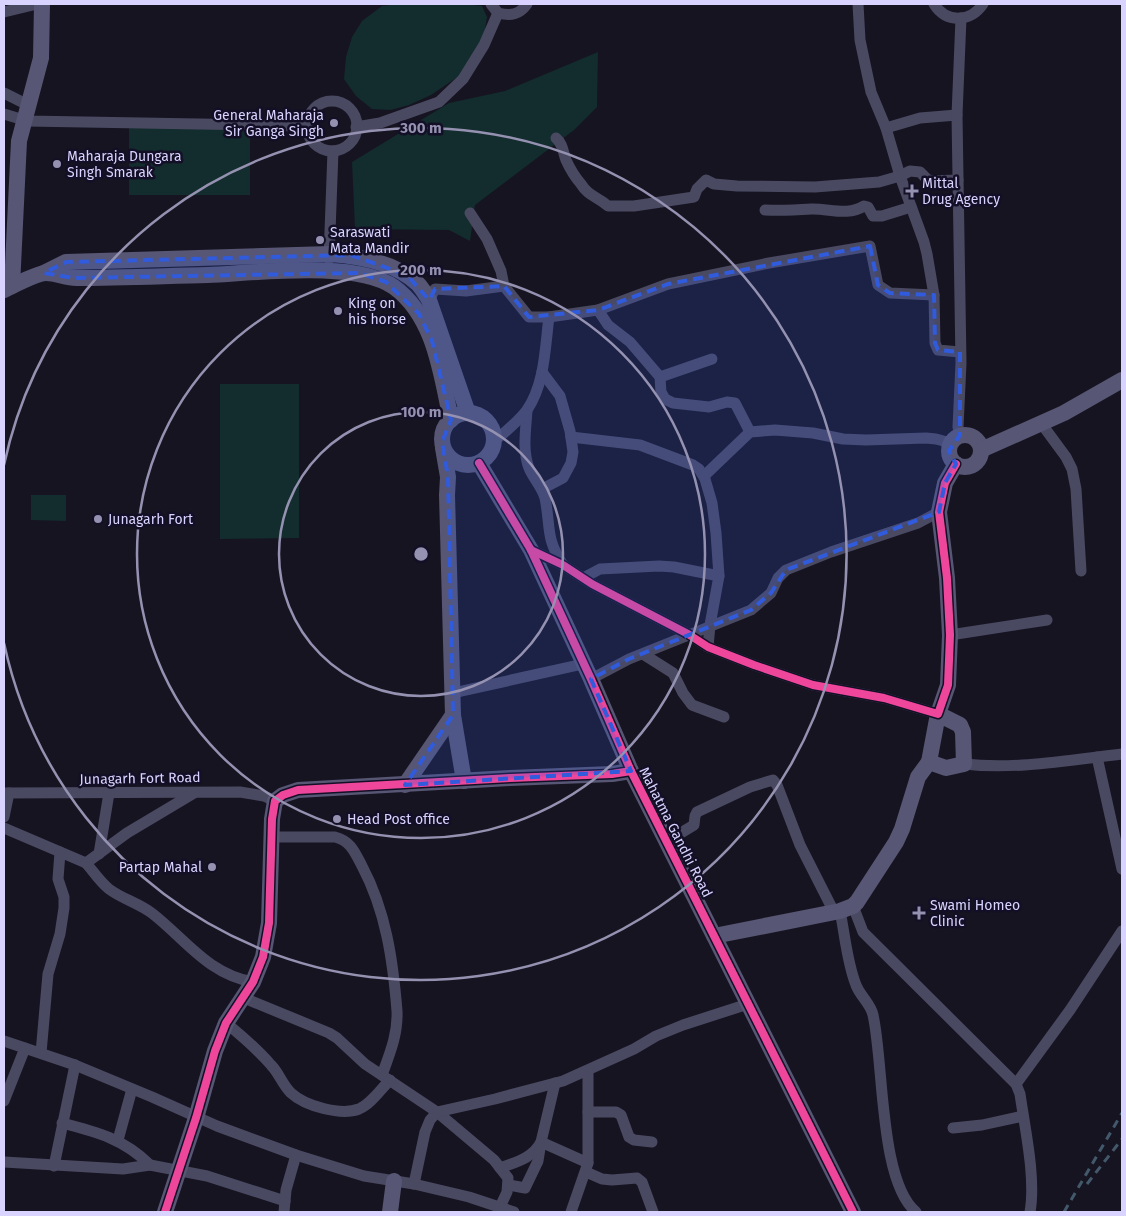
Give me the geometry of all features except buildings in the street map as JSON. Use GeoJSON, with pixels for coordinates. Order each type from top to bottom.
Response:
{"type":"FeatureCollection","features":[{"type":"Feature","properties":{"kind":"street"},"geometry":{"type":"LineString","coordinates":[[4,12],[37,4]]}},
{"type":"Feature","properties":{"kind":"street"},"geometry":{"type":"LineString","coordinates":[[42,4],[41,58],[19,141],[8,288],[66,262],[330,254],[351,255],[392,268],[407,275],[419,285],[429,300],[468,413]]}},
{"type":"Feature","properties":{"kind":"street"},"geometry":{"type":"LineString","coordinates":[[356,127],[380,124],[439,102],[463,79],[484,45],[495,8],[508,15],[523,10],[527,4]]}},
{"type":"Feature","properties":{"kind":"street"},"geometry":{"type":"LineString","coordinates":[[858,4],[858,23],[871,92],[886,128],[900,176],[924,242],[934,295],[935,343],[938,350],[960,352]]}},
{"type":"Feature","properties":{"kind":"street"},"geometry":{"type":"LineString","coordinates":[[934,4],[949,17],[961,18],[973,14],[983,4]]}},
{"type":"Feature","properties":{"kind":"street"},"geometry":{"type":"LineString","coordinates":[[704,476],[750,432],[775,430],[813,433],[843,439],[866,440],[956,439],[971,436],[978,442],[981,450],[980,457],[976,463],[963,467],[951,459],[949,451],[956,439],[958,427],[961,363],[957,115],[961,18]]}},
{"type":"Feature","properties":{"kind":"street"},"geometry":{"type":"LineString","coordinates":[[4,92],[26,113]]}},
{"type":"Feature","properties":{"kind":"street"},"geometry":{"type":"LineString","coordinates":[[326,100],[342,102],[351,109],[356,117],[353,139],[342,149],[334,151],[324,150],[317,146],[310,139],[306,126],[313,107],[326,100]]}},
{"type":"Feature","properties":{"kind":"street"},"geometry":{"type":"LineString","coordinates":[[4,114],[26,113],[306,126]]}},
{"type":"Feature","properties":{"kind":"street"},"geometry":{"type":"LineString","coordinates":[[886,128],[920,118],[957,115]]}},
{"type":"Feature","properties":{"kind":"street"},"geometry":{"type":"LineString","coordinates":[[556,138],[561,142],[566,159],[589,196],[600,199],[608,206],[634,206],[694,197],[697,189],[706,180],[714,184],[737,186],[815,187],[879,182],[900,176],[910,170],[920,172],[929,181],[958,180]]}},
{"type":"Feature","properties":{"kind":"street"},"geometry":{"type":"LineString","coordinates":[[327,271],[330,254],[334,151]]}},
{"type":"Feature","properties":{"kind":"street"},"geometry":{"type":"LineString","coordinates":[[765,210],[830,210],[843,212],[858,210],[864,206],[868,207],[873,216],[882,216],[911,207]]}},
{"type":"Feature","properties":{"kind":"street"},"geometry":{"type":"LineString","coordinates":[[470,213],[487,239],[495,256],[504,286],[529,317],[549,317],[598,310],[668,284],[769,263],[870,246],[878,285],[890,292],[934,295]]}},
{"type":"Feature","properties":{"kind":"street"},"geometry":{"type":"LineString","coordinates":[[44,273],[73,278],[327,271],[359,273],[376,278],[386,282],[409,300],[419,314],[432,341],[451,420]]}},
{"type":"Feature","properties":{"kind":"street"},"geometry":{"type":"LineString","coordinates":[[429,300],[435,289],[466,291],[504,286]]}},
{"type":"Feature","properties":{"kind":"street"},"geometry":{"type":"LineString","coordinates":[[598,310],[608,325],[630,342],[660,377],[661,392],[665,399],[674,403],[709,407],[726,402],[735,402],[750,432]]}},
{"type":"Feature","properties":{"kind":"street"},"geometry":{"type":"LineString","coordinates":[[493,442],[517,421],[527,410],[531,402],[542,372],[549,317]]}},
{"type":"Feature","properties":{"kind":"street"},"geometry":{"type":"LineString","coordinates":[[660,377],[712,359]]}},
{"type":"Feature","properties":{"kind":"street"},"geometry":{"type":"LineString","coordinates":[[542,372],[560,396],[571,437],[572,458],[563,478],[542,489]]}},
{"type":"Feature","properties":{"kind":"street"},"geometry":{"type":"LineString","coordinates":[[981,450],[1073,408],[1122,380]]}},
{"type":"Feature","properties":{"kind":"street"},"geometry":{"type":"LineString","coordinates":[[527,410],[526,461],[542,489],[550,540],[563,564]]}},
{"type":"Feature","properties":{"kind":"street"},"geometry":{"type":"LineString","coordinates":[[443,448],[450,458],[460,464],[473,465],[479,462],[489,454],[493,442],[489,424],[480,416],[468,413],[462,414],[451,420],[442,436],[443,448],[448,477],[453,715],[464,781]]}},
{"type":"Feature","properties":{"kind":"street"},"geometry":{"type":"LineString","coordinates":[[1041,423],[1072,469],[1076,489],[1081,571]]}},
{"type":"Feature","properties":{"kind":"street"},"geometry":{"type":"LineString","coordinates":[[571,437],[640,445],[693,465],[704,476],[712,503],[719,576],[708,647]]}},
{"type":"Feature","properties":{"kind":"street","name":"Mahatma Gandhi Road"},"geometry":{"type":"LineString","coordinates":[[479,462],[531,550],[631,771],[853,1212]]}},
{"type":"Feature","properties":{"kind":"street"},"geometry":{"type":"LineString","coordinates":[[714,936],[842,910],[862,896],[896,842],[918,777],[929,762],[938,714],[948,685],[950,634],[947,578],[939,512],[945,483],[956,464]]}},
{"type":"Feature","properties":{"kind":"street"},"geometry":{"type":"LineString","coordinates":[[591,679],[618,664],[751,610],[771,593],[778,578],[786,570],[862,541],[918,523],[939,512]]}},
{"type":"Feature","properties":{"kind":"street"},"geometry":{"type":"LineString","coordinates":[[531,550],[563,564],[583,578],[688,634],[708,647],[812,685],[884,698],[938,714],[960,725],[963,732],[964,764]]}},
{"type":"Feature","properties":{"kind":"street"},"geometry":{"type":"LineString","coordinates":[[583,578],[600,569],[659,566],[719,576]]}},
{"type":"Feature","properties":{"kind":"street"},"geometry":{"type":"LineString","coordinates":[[950,634],[1047,620]]}},
{"type":"Feature","properties":{"kind":"street"},"geometry":{"type":"LineString","coordinates":[[643,654],[673,672],[683,693],[692,705],[724,717]]}},
{"type":"Feature","properties":{"kind":"street"},"geometry":{"type":"LineString","coordinates":[[453,692],[583,664]]}},
{"type":"Feature","properties":{"kind":"street"},"geometry":{"type":"LineString","coordinates":[[405,784],[453,715]]}},
{"type":"Feature","properties":{"kind":"street"},"geometry":{"type":"LineString","coordinates":[[929,762],[946,768],[964,764],[1009,766],[1122,754]]}},
{"type":"Feature","properties":{"kind":"street"},"geometry":{"type":"LineString","coordinates":[[1097,757],[1111,827],[1122,869]]}},
{"type":"Feature","properties":{"kind":"street"},"geometry":{"type":"LineString","coordinates":[[166,1212],[196,1118],[214,1051],[226,1023],[253,982],[263,957],[269,923],[271,837],[275,801],[283,795],[298,790],[612,774],[631,771]]}},
{"type":"Feature","properties":{"kind":"street"},"geometry":{"type":"LineString","coordinates":[[666,842],[694,825],[697,812],[750,787],[773,780],[777,785],[800,845],[842,910],[1016,1084],[1020,1094],[1030,1176],[1032,1204],[1030,1212]]}},
{"type":"Feature","properties":{"kind":"street"},"geometry":{"type":"LineString","coordinates":[[86,863],[128,833],[196,792]]}},
{"type":"Feature","properties":{"kind":"street","name":"Junagarh Fort Road"},"geometry":{"type":"LineString","coordinates":[[6,793],[250,792],[275,801]]}},
{"type":"Feature","properties":{"kind":"street"},"geometry":{"type":"LineString","coordinates":[[4,817],[6,793]]}},
{"type":"Feature","properties":{"kind":"street"},"geometry":{"type":"LineString","coordinates":[[99,854],[109,793]]}},
{"type":"Feature","properties":{"kind":"street"},"geometry":{"type":"LineString","coordinates":[[4,828],[86,863],[111,890],[142,906],[179,936],[191,950],[212,966],[234,978],[253,982]]}},
{"type":"Feature","properties":{"kind":"street"},"geometry":{"type":"LineString","coordinates":[[226,1023],[270,1063],[291,1092],[299,1099],[316,1106],[339,1111],[359,1109],[367,1104],[386,1077],[398,1024],[397,1010],[386,930],[371,884],[351,846],[344,840],[335,838],[271,837]]}},
{"type":"Feature","properties":{"kind":"street"},"geometry":{"type":"LineString","coordinates":[[41,1053],[48,974],[60,934],[64,908],[64,897],[58,879],[60,852]]}},
{"type":"Feature","properties":{"kind":"street"},"geometry":{"type":"LineString","coordinates":[[842,910],[855,983],[873,1015],[890,1157],[905,1199],[916,1212]]}},
{"type":"Feature","properties":{"kind":"street"},"geometry":{"type":"LineString","coordinates":[[1016,1084],[1070,1010],[1122,931]]}},
{"type":"Feature","properties":{"kind":"street"},"geometry":{"type":"LineString","coordinates":[[244,998],[329,1033],[337,1038],[355,1056],[437,1112],[494,1160],[508,1178],[509,1185],[500,1207]]}},
{"type":"Feature","properties":{"kind":"street"},"geometry":{"type":"LineString","coordinates":[[414,1184],[426,1132],[430,1120],[437,1112],[555,1083],[588,1071],[656,1036],[683,1025],[748,1004]]}},
{"type":"Feature","properties":{"kind":"street"},"geometry":{"type":"LineString","coordinates":[[4,1041],[74,1065],[196,1118],[296,1155],[364,1176],[414,1184],[514,1212]]}},
{"type":"Feature","properties":{"kind":"street"},"geometry":{"type":"LineString","coordinates":[[4,1101],[25,1048]]}},
{"type":"Feature","properties":{"kind":"street"},"geometry":{"type":"LineString","coordinates":[[54,1166],[74,1065]]}},
{"type":"Feature","properties":{"kind":"street"},"geometry":{"type":"LineString","coordinates":[[571,1212],[587,1167],[588,1071]]}},
{"type":"Feature","properties":{"kind":"street"},"geometry":{"type":"LineString","coordinates":[[509,1185],[526,1188],[538,1161],[555,1083]]}},
{"type":"Feature","properties":{"kind":"street"},"geometry":{"type":"LineString","coordinates":[[118,1140],[132,1089]]}},
{"type":"Feature","properties":{"kind":"street"},"geometry":{"type":"LineString","coordinates":[[588,1112],[616,1112],[621,1115],[629,1137],[634,1140],[652,1142]]}},
{"type":"Feature","properties":{"kind":"street"},"geometry":{"type":"LineString","coordinates":[[953,1128],[982,1125],[1023,1116]]}},
{"type":"Feature","properties":{"kind":"street"},"geometry":{"type":"LineString","coordinates":[[62,1123],[118,1140],[132,1149],[150,1165]]}},
{"type":"Feature","properties":{"kind":"street"},"geometry":{"type":"LineString","coordinates":[[541,1142],[587,1167],[602,1179],[637,1178],[642,1182],[653,1212]]}},
{"type":"Feature","properties":{"kind":"street"},"geometry":{"type":"LineString","coordinates":[[500,1168],[531,1155],[538,1149],[541,1142]]}},
{"type":"Feature","properties":{"kind":"street"},"geometry":{"type":"LineString","coordinates":[[4,1162],[123,1169],[150,1165],[226,1181],[285,1206],[290,1174],[296,1155]]}},
{"type":"Feature","properties":{"kind":"street"},"geometry":{"type":"LineString","coordinates":[[390,1212],[394,1181]]}},
{"type":"Feature","properties":{"kind":"highlighted area"},"geometry":{"type":"Polygon","coordinates":[[[870,246],[878,285],[890,293],[934,295],[935,343],[938,350],[960,352],[960,435],[949,451],[956,464],[945,483],[939,512],[786,570],[771,593],[751,610],[629,659],[591,679],[631,771],[405,785],[453,715],[448,477],[442,442],[451,420],[432,341],[419,314],[386,282],[359,273],[73,278],[44,273],[66,262],[351,255],[407,275],[429,300],[435,289],[504,286],[529,317],[570,314],[598,310],[668,284],[870,246]]]}},
{"type":"Feature","properties":{"kind":"green space"},"geometry":{"type":"Polygon","coordinates":[[[399,4],[465,4],[482,6],[487,17],[484,35],[459,76],[431,95],[409,105],[391,110],[372,109],[356,96],[344,79],[346,57],[352,37],[362,21],[382,6],[399,4]]]}},
{"type":"Feature","properties":{"kind":"green space"},"geometry":{"type":"Polygon","coordinates":[[[598,52],[597,107],[574,130],[475,205],[470,241],[449,230],[355,229],[352,162],[449,103],[505,91],[598,52]]]}},
{"type":"Feature","properties":{"kind":"green space"},"geometry":{"type":"Polygon","coordinates":[[[129,125],[250,125],[250,195],[129,195],[129,125]]]}},
{"type":"Feature","properties":{"kind":"green space"},"geometry":{"type":"Polygon","coordinates":[[[220,384],[299,384],[299,538],[220,539],[220,384]]]}},
{"type":"Feature","properties":{"kind":"green space"},"geometry":{"type":"Polygon","coordinates":[[[31,495],[66,495],[66,521],[31,520],[31,495]]]}},
{"type":"Feature","properties":{"kind":"railway"},"geometry":{"type":"LineString","coordinates":[[1064,1212],[1122,1113]]}},
{"type":"Feature","properties":{"kind":"railway"},"geometry":{"type":"LineString","coordinates":[[1087,1184],[1122,1139]]}},
{"type":"Feature","properties":{"kind":"cycle path"},"geometry":{"type":"LineString","coordinates":[[479,463],[531,550],[631,771],[853,1212]]}},
{"type":"Feature","properties":{"kind":"cycle path"},"geometry":{"type":"LineString","coordinates":[[531,550],[563,565],[592,584],[688,634],[708,647],[813,685],[884,698],[938,714],[948,685],[950,635],[947,578],[939,512],[945,483],[956,464]]}},
{"type":"Feature","properties":{"kind":"cycle path"},"geometry":{"type":"LineString","coordinates":[[165,1212],[196,1118],[215,1051],[226,1023],[253,982],[263,957],[269,923],[272,819],[275,801],[283,795],[298,790],[612,774],[631,771]]}},
{"type":"Feature","properties":{"kind":"place","name":"General Maharaja Sir Ganga Singh"},"geometry":{"type":"Point","coordinates":[334,123]}},
{"type":"Feature","properties":{"kind":"place","name":"Maharaja Dungara Singh Smarak"},"geometry":{"type":"Point","coordinates":[57,164]}},
{"type":"Feature","properties":{"kind":"place","name":"Mittal Drug Agency"},"geometry":{"type":"Point","coordinates":[912,191]}},
{"type":"Feature","properties":{"kind":"place","name":"Saraswati Mata Mandir"},"geometry":{"type":"Point","coordinates":[320,240]}},
{"type":"Feature","properties":{"kind":"place","name":"King on his horse"},"geometry":{"type":"Point","coordinates":[338,311]}},
{"type":"Feature","properties":{"kind":"place","name":"Junagarh Fort"},"geometry":{"type":"Point","coordinates":[98,519]}},
{"type":"Feature","properties":{"kind":"place","name":"Head Post office"},"geometry":{"type":"Point","coordinates":[337,819]}},
{"type":"Feature","properties":{"kind":"place","name":"Partap Mahal"},"geometry":{"type":"Point","coordinates":[212,867]}},
{"type":"Feature","properties":{"kind":"place","name":"Swami Homeo Clinic"},"geometry":{"type":"Point","coordinates":[919,913]}}]}
